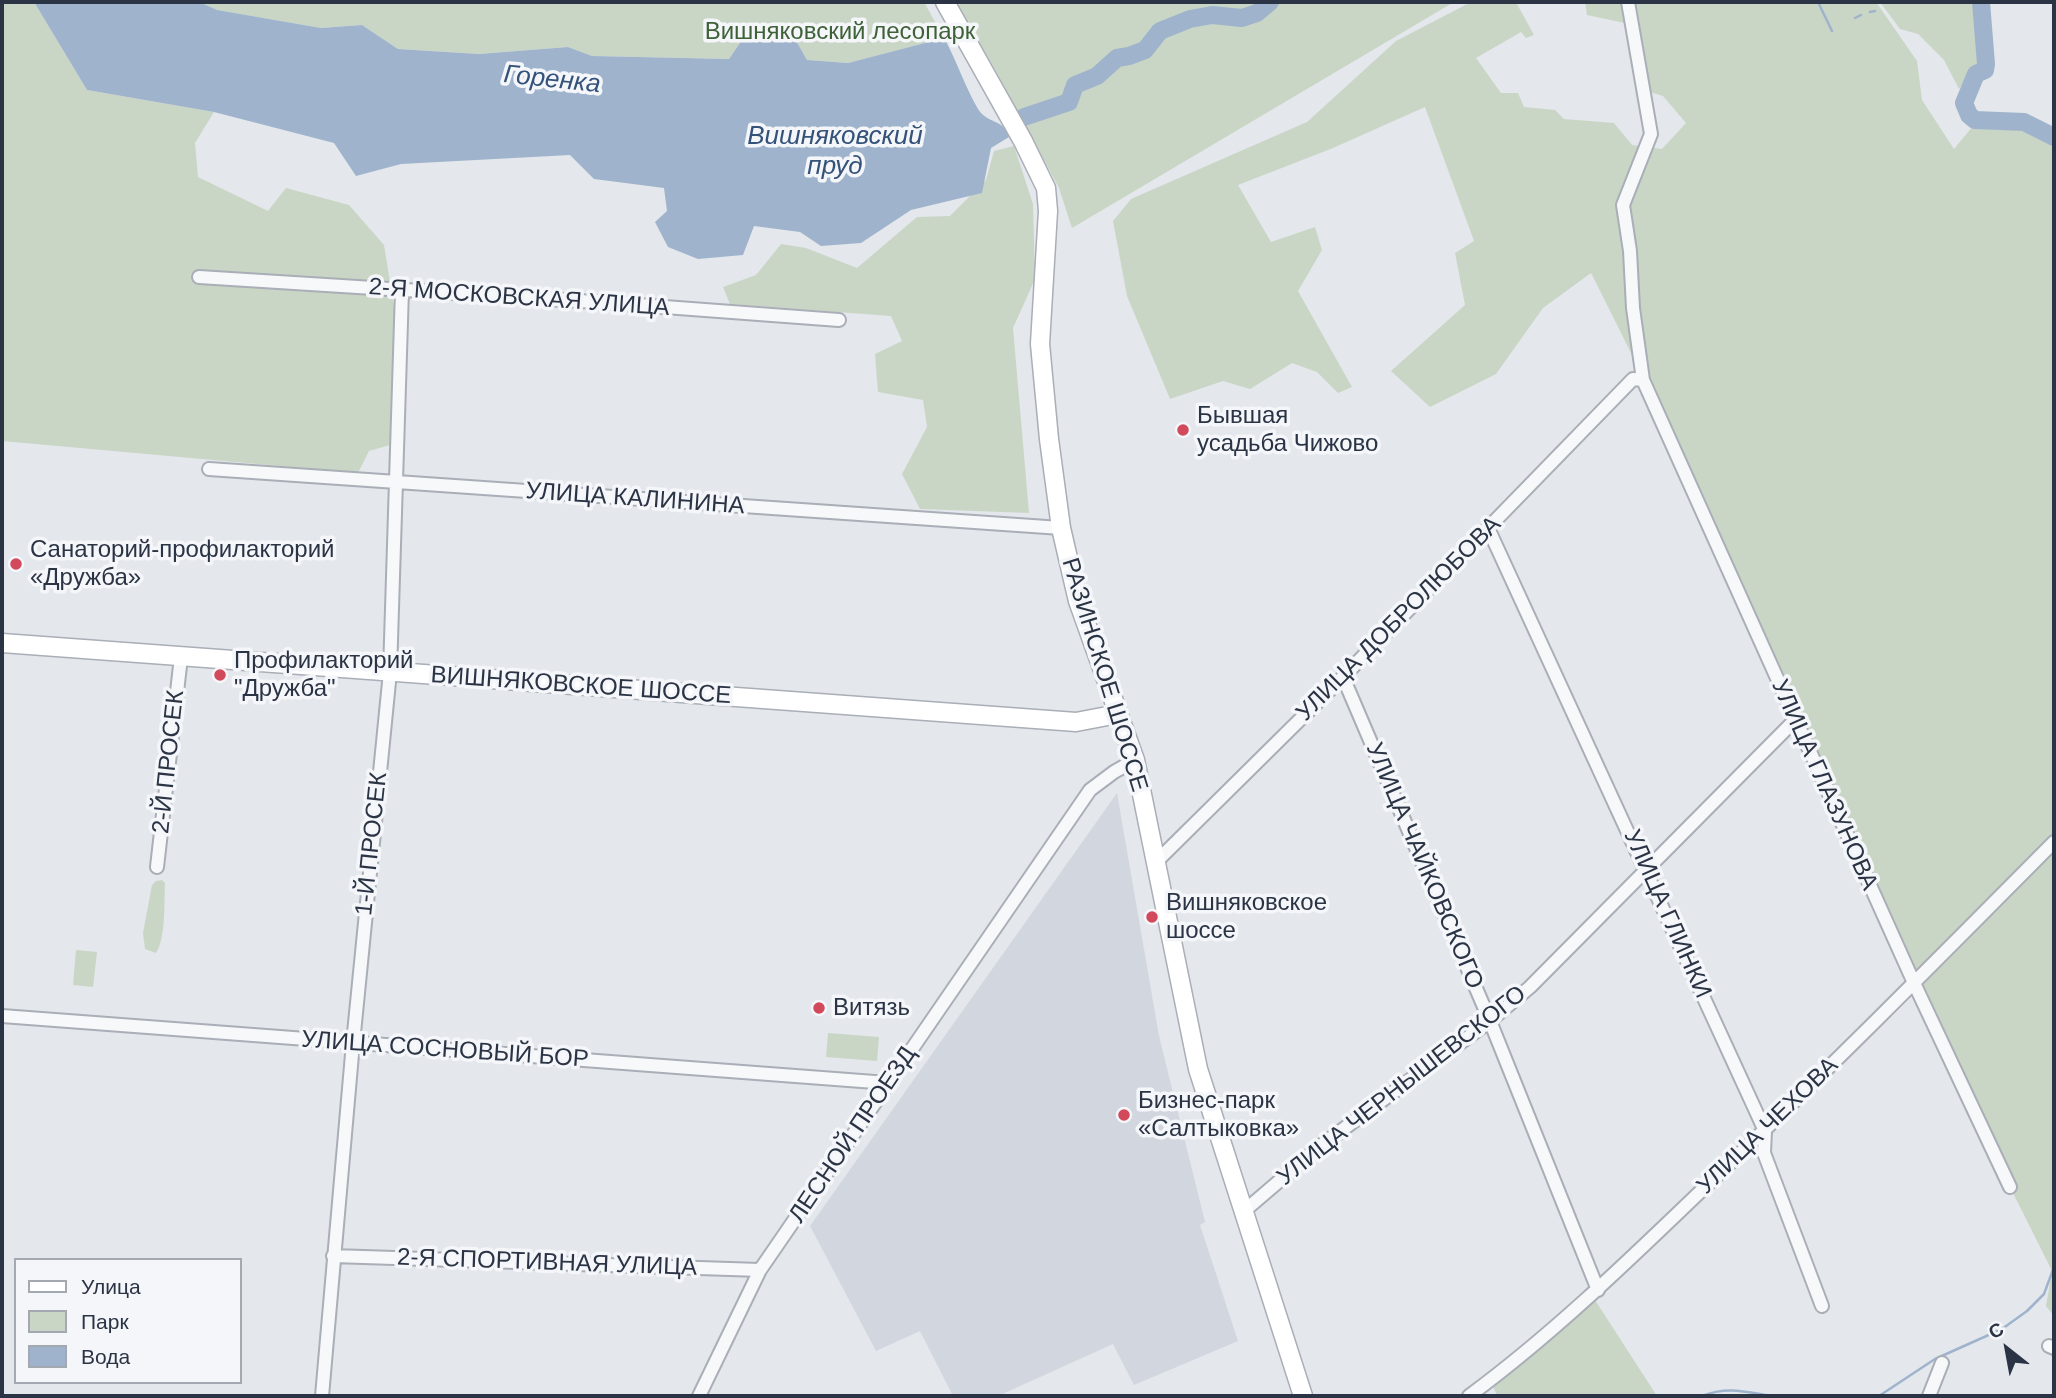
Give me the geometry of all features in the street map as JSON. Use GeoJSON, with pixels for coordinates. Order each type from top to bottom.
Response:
{"type":"FeatureCollection","features":[{"type":"Feature","properties":{"kind":"main road","name":"РАЗИНСКОЕ ШОССЕ"},"geometry":{"type":"LineString","coordinates":[[944,2],[1023,141],[1045,188],[1048,211],[1040,345],[1061,528],[1078,601],[1135,760],[1198,1069],[1303,1396]]}},
{"type":"Feature","properties":{"kind":"main road","name":"ВИШНЯКОВСКОЕ ШОССЕ"},"geometry":{"type":"LineString","coordinates":[[2,643],[1076,722],[1118,714]]}},
{"type":"Feature","properties":{"kind":"street","name":"УЛИЦА ГЛАЗУНОВА"},"geometry":{"type":"LineString","coordinates":[[1628,2],[1651,134],[1623,205],[1643,380],[1914,983],[2010,1187]]}},
{"type":"Feature","properties":{"kind":"street","name":"2-Я МОСКОВСКАЯ УЛИЦА"},"geometry":{"type":"LineString","coordinates":[[200,277],[839,320]]}},
{"type":"Feature","properties":{"kind":"street","name":"1-Й ПРОСЕК"},"geometry":{"type":"LineString","coordinates":[[323,1396],[333,1256],[390,671],[402,290]]}},
{"type":"Feature","properties":{"kind":"street","name":"УЛИЦА ДОБРОЛЮБОВА"},"geometry":{"type":"LineString","coordinates":[[1155,863],[1343,677],[1633,379],[1643,380]]}},
{"type":"Feature","properties":{"kind":"street","name":"УЛИЦА КАЛИНИНА"},"geometry":{"type":"LineString","coordinates":[[209,469],[1061,528]]}},
{"type":"Feature","properties":{"kind":"street","name":"УЛИЦА ГЛИНКИ"},"geometry":{"type":"LineString","coordinates":[[1489,528],[1765,1130],[1764,1153],[1822,1306]]}},
{"type":"Feature","properties":{"kind":"street","name":"2-Й ПРОСЕК"},"geometry":{"type":"LineString","coordinates":[[157,867],[181,657]]}},
{"type":"Feature","properties":{"kind":"street","name":"УЛИЦА ЧАЙКОВСКОГО"},"geometry":{"type":"LineString","coordinates":[[1343,677],[1490,1021],[1598,1290]]}},
{"type":"Feature","properties":{"kind":"street","name":"УЛИЦА ЧЕРНЫШЕВСКОГО"},"geometry":{"type":"LineString","coordinates":[[1243,1212],[1319,1147],[1490,1021],[1530,987],[1795,720]]}},
{"type":"Feature","properties":{"kind":"street","name":"ЛЕСНОЙ ПРОЕЗД"},"geometry":{"type":"LineString","coordinates":[[699,1396],[760,1270],[888,1083],[1090,790],[1135,760]]}},
{"type":"Feature","properties":{"kind":"street","name":"УЛИЦА ЧЕХОВА"},"geometry":{"type":"LineString","coordinates":[[1469,1396],[1524,1354],[1598,1290],[1765,1130],[2054,842]]}},
{"type":"Feature","properties":{"kind":"street","name":"УЛИЦА СОСНОВЫЙ БОР"},"geometry":{"type":"LineString","coordinates":[[2,1016],[888,1083]]}},
{"type":"Feature","properties":{"kind":"street","name":"2-Я СПОРТИВНАЯ УЛИЦА"},"geometry":{"type":"LineString","coordinates":[[333,1256],[760,1270]]}},
{"type":"Feature","properties":{"kind":"street"},"geometry":{"type":"LineString","coordinates":[[1929,1396],[1942,1363]]}},
{"type":"Feature","properties":{"kind":"shaded area"},"geometry":{"type":"Polygon","coordinates":[[[1117,793],[1159,1036],[1205,1222],[1200,1225],[1238,1341],[1134,1385],[1113,1344],[998,1396],[953,1396],[920,1331],[876,1351],[810,1226],[1117,793]]]}},
{"type":"Feature","properties":{"kind":"green space"},"geometry":{"type":"Polygon","coordinates":[[[2,2],[34,2],[87,90],[214,112],[195,143],[198,177],[268,211],[286,188],[349,205],[384,245],[396,319],[390,445],[369,451],[358,473],[2,441],[2,2]]]}},
{"type":"Feature","properties":{"kind":"green space","name":"Вишняковский лесопарк"},"geometry":{"type":"Polygon","coordinates":[[[199,2],[924,2],[944,38],[848,63],[807,60],[794,37],[746,34],[729,59],[592,56],[568,47],[479,54],[398,49],[362,25],[321,28],[216,10],[199,2]]]}},
{"type":"Feature","properties":{"kind":"green space"},"geometry":{"type":"Polygon","coordinates":[[[964,2],[1454,2],[1072,228],[1059,188],[991,62],[957,6],[964,2]]]}},
{"type":"Feature","properties":{"kind":"green space"},"geometry":{"type":"Polygon","coordinates":[[[1471,2],[1521,2],[1517,4],[1534,35],[1526,38],[1521,32],[1476,58],[1501,93],[1518,93],[1524,107],[1555,110],[1564,119],[1614,123],[1632,145],[1662,149],[1686,123],[1663,96],[1650,92],[1640,63],[1644,48],[1634,25],[1587,15],[1585,2],[1876,2],[1917,61],[1922,100],[1954,149],[1973,126],[2028,119],[2041,140],[2054,141],[2054,1316],[2046,1306],[2052,1271],[2015,1197],[1655,414],[1632,355],[1591,273],[1543,308],[1496,374],[1430,407],[1391,371],[1465,305],[1455,253],[1474,241],[1425,107],[1333,148],[1238,185],[1271,242],[1315,227],[1322,250],[1298,291],[1352,387],[1338,393],[1317,372],[1292,363],[1250,389],[1223,381],[1170,399],[1127,296],[1113,221],[1131,199],[1307,122],[1396,41],[1471,2]]]}},
{"type":"Feature","properties":{"kind":"green space"},"geometry":{"type":"Polygon","coordinates":[[[1880,2],[1975,2],[1981,61],[1959,89],[1944,60],[1918,34],[1900,29],[1880,2]]]}},
{"type":"Feature","properties":{"kind":"green space"},"geometry":{"type":"Polygon","coordinates":[[[1014,146],[1033,204],[1035,279],[1013,328],[1029,513],[920,509],[902,474],[927,427],[923,400],[878,392],[875,354],[902,341],[891,316],[730,304],[723,287],[756,275],[781,244],[806,248],[857,268],[917,217],[950,216],[986,180],[994,151],[1014,146]]]}},
{"type":"Feature","properties":{"kind":"green space"},"geometry":{"type":"Polygon","coordinates":[[[162,880],[165,883],[164,920],[156,953],[145,949],[143,933],[152,885],[162,880]]]}},
{"type":"Feature","properties":{"kind":"green space"},"geometry":{"type":"Polygon","coordinates":[[[76,950],[97,952],[93,987],[73,985],[76,950]]]}},
{"type":"Feature","properties":{"kind":"green space"},"geometry":{"type":"Polygon","coordinates":[[[828,1033],[879,1037],[877,1061],[826,1057],[828,1033]]]}},
{"type":"Feature","properties":{"kind":"green space"},"geometry":{"type":"Polygon","coordinates":[[[1595,1300],[1657,1396],[1497,1396],[1493,1386],[1595,1300]]]}},
{"type":"Feature","properties":{"kind":"water","name":"Вишняковский пруд"},"geometry":{"type":"Polygon","coordinates":[[[34,2],[199,2],[217,10],[321,28],[362,25],[398,49],[479,54],[568,47],[592,56],[729,59],[746,34],[794,37],[807,60],[848,63],[944,38],[978,109],[1004,127],[1009,137],[991,148],[982,193],[911,210],[861,243],[821,246],[800,232],[754,226],[743,255],[698,259],[668,247],[655,222],[667,211],[664,188],[594,179],[570,155],[401,164],[356,176],[334,143],[214,112],[87,90],[34,2]]]}},
{"type":"Feature","properties":{"kind":"waterway","name":"Горенка"},"geometry":{"type":"LineString","coordinates":[[1024,117],[1069,102],[1075,85],[1097,76],[1117,58],[1145,50],[1160,31],[1190,19],[1212,15],[1242,18],[1257,13],[1270,2]]}},
{"type":"Feature","properties":{"kind":"waterway"},"geometry":{"type":"LineString","coordinates":[[1818,2],[1832,31]]}},
{"type":"Feature","properties":{"kind":"waterway","name":"Горенка"},"geometry":{"type":"LineString","coordinates":[[1981,2],[1986,64],[1985,70],[1976,74],[1964,103],[1969,115],[1975,120],[2024,122],[2054,137]]}},
{"type":"Feature","properties":{"kind":"waterway"},"geometry":{"type":"LineString","coordinates":[[1870,12],[1875,11]]}},
{"type":"Feature","properties":{"kind":"waterway"},"geometry":{"type":"LineString","coordinates":[[1855,18],[1861,15]]}},
{"type":"Feature","properties":{"kind":"waterway"},"geometry":{"type":"LineString","coordinates":[[1879,1396],[1935,1359],[2002,1329],[2027,1311],[2044,1294],[2054,1267]]}},
{"type":"Feature","properties":{"kind":"waterway"},"geometry":{"type":"LineString","coordinates":[[1702,1396],[1728,1391],[1772,1396]]}},
{"type":"Feature","properties":{"kind":"place","name":"Бывшая усадьба Чижово"},"geometry":{"type":"Point","coordinates":[1183,430]}},
{"type":"Feature","properties":{"kind":"place","name":"Санаторий-профилакторий «Дружба»"},"geometry":{"type":"Point","coordinates":[16,564]}},
{"type":"Feature","properties":{"kind":"place","name":"Профилакторий \"Дружба\""},"geometry":{"type":"Point","coordinates":[220,675]}},
{"type":"Feature","properties":{"kind":"place","name":"Вишняковское шоссе"},"geometry":{"type":"Point","coordinates":[1152,917]}},
{"type":"Feature","properties":{"kind":"place","name":"Витязь"},"geometry":{"type":"Point","coordinates":[819,1008]}},
{"type":"Feature","properties":{"kind":"place","name":"Бизнес-парк «Салтыковка»"},"geometry":{"type":"Point","coordinates":[1124,1115]}}]}
